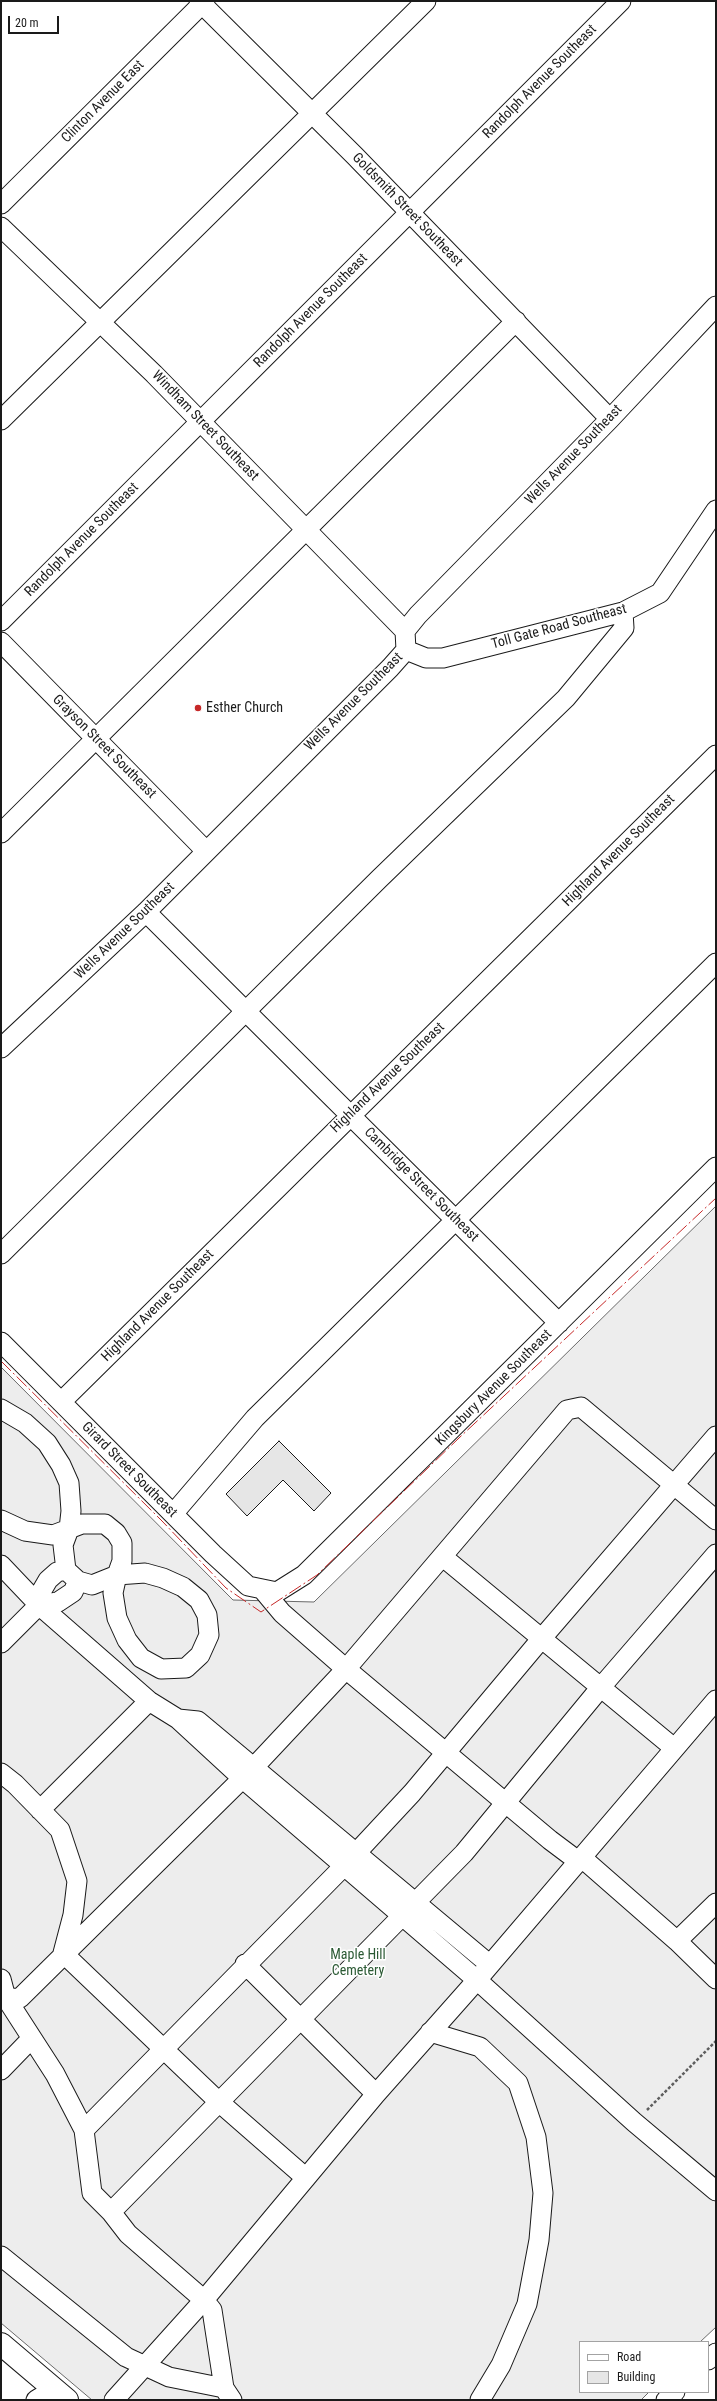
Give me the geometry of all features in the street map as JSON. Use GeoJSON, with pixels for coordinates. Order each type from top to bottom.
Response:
{"type":"FeatureCollection","features":[{"type":"Feature","properties":{"kind":"main road"},"geometry":{"type":"LineString","coordinates":[[1,2344],[61,2394]]}},
{"type":"Feature","properties":{"kind":"street"},"geometry":{"type":"LineString","coordinates":[[1,420],[426,1]]}},
{"type":"Feature","properties":{"kind":"street","name":"Goldsmith Street Southeast"},"geometry":{"type":"LineString","coordinates":[[202,2],[516,321],[610,419]]}},
{"type":"Feature","properties":{"kind":"street","name":"Clinton Avenue East"},"geometry":{"type":"LineString","coordinates":[[1,204],[202,2]]}},
{"type":"Feature","properties":{"kind":"street","name":"Randolph Avenue Southeast"},"geometry":{"type":"LineString","coordinates":[[1,621],[410,213],[610,5]]}},
{"type":"Feature","properties":{"kind":"street","name":"Windham Street Southeast"},"geometry":{"type":"LineString","coordinates":[[1,227],[201,422],[306,529],[406,640]]}},
{"type":"Feature","properties":{"kind":"street","name":"Wells Avenue Southeast"},"geometry":{"type":"LineString","coordinates":[[1,1048],[146,912],[206,851],[406,640],[423,609],[610,419],[716,306]]}},
{"type":"Feature","properties":{"kind":"street"},"geometry":{"type":"LineString","coordinates":[[1,833],[516,321]]}},
{"type":"Feature","properties":{"kind":"street","name":"Toll Gate Road Southeast"},"geometry":{"type":"LineString","coordinates":[[406,640],[426,658],[442,658],[623,612],[660,593],[716,510]]}},
{"type":"Feature","properties":{"kind":"street"},"geometry":{"type":"LineString","coordinates":[[1,1254],[246,1011],[566,698],[624,628],[623,612]]}},
{"type":"Feature","properties":{"kind":"street","name":"Grayson Street Southeast"},"geometry":{"type":"LineString","coordinates":[[1,642],[206,851]]}},
{"type":"Feature","properties":{"kind":"street","name":"Highland Avenue Southeast"},"geometry":{"type":"LineString","coordinates":[[61,1402],[350,1114],[716,755]]}},
{"type":"Feature","properties":{"kind":"street","name":"Cambridge Street Southeast"},"geometry":{"type":"LineString","coordinates":[[146,912],[560,1323]]}},
{"type":"Feature","properties":{"kind":"street"},"geometry":{"type":"LineString","coordinates":[[173,1514],[255,1418],[716,963]]}},
{"type":"Feature","properties":{"kind":"street","name":"Kingsbury Avenue Southeast"},"geometry":{"type":"LineString","coordinates":[[262,1589],[277,1592],[304,1575],[560,1323],[716,1166]]}},
{"type":"Feature","properties":{"kind":"street","name":"Girard Street Southeast"},"geometry":{"type":"LineString","coordinates":[[1,1342],[173,1514],[248,1586],[262,1589]]}},
{"type":"Feature","properties":{"kind":"street"},"geometry":{"type":"LineString","coordinates":[[3,1998],[20,1998],[63,1953],[248,1772],[346,1669],[443,1557],[566,1410],[581,1407],[716,1520]]}},
{"type":"Feature","properties":{"kind":"street"},"geometry":{"type":"LineString","coordinates":[[1,1409],[25,1423],[47,1443],[61,1465],[69,1484],[69,1529],[63,1545],[72,1576],[74,1592],[58,1602],[39,1605],[1,1643]]}},
{"type":"Feature","properties":{"kind":"street"},"geometry":{"type":"LineString","coordinates":[[84,2130],[245,1964],[350,1859],[412,1793],[542,1638],[675,1486],[716,1436]]}},
{"type":"Feature","properties":{"kind":"street"},"geometry":{"type":"LineString","coordinates":[[1,1520],[26,1531],[53,1535],[82,1524],[105,1524],[116,1533],[122,1543],[122,1561],[117,1575],[113,1593],[118,1618],[127,1640],[141,1658],[161,1669],[186,1668],[200,1655],[209,1636],[207,1615],[199,1600],[183,1587],[163,1578],[145,1573],[117,1575],[92,1585],[72,1576],[57,1572],[48,1580],[41,1592],[39,1605]]}},
{"type":"Feature","properties":{"kind":"street"},"geometry":{"type":"LineString","coordinates":[[111,2212],[464,1853],[504,1802],[716,1554]]}},
{"type":"Feature","properties":{"kind":"street"},"geometry":{"type":"LineString","coordinates":[[443,1557],[674,1748]]}},
{"type":"Feature","properties":{"kind":"street"},"geometry":{"type":"LineString","coordinates":[[1,1565],[39,1605],[149,1701],[178,1719],[198,1721],[248,1772],[350,1859],[415,1903],[489,1964]]}},
{"type":"Feature","properties":{"kind":"street"},"geometry":{"type":"LineString","coordinates":[[262,1589],[282,1613],[346,1669],[504,1802],[579,1859],[677,1941],[716,1979]]}},
{"type":"Feature","properties":{"kind":"street"},"geometry":{"type":"LineString","coordinates":[[114,2400],[204,2300],[376,2094],[478,1980],[489,1964],[716,1700]]}},
{"type":"Feature","properties":{"kind":"street"},"geometry":{"type":"LineString","coordinates":[[40,1810],[149,1701]]}},
{"type":"Feature","properties":{"kind":"street"},"geometry":{"type":"LineString","coordinates":[[1,1773],[15,1784],[60,1830],[77,1881],[73,1915],[63,1953]]}},
{"type":"Feature","properties":{"kind":"street"},"geometry":{"type":"LineString","coordinates":[[350,1859],[402,1917],[478,1980],[634,2122],[716,2191]]}},
{"type":"Feature","properties":{"kind":"street"},"geometry":{"type":"LineString","coordinates":[[677,1941],[716,1903]]}},
{"type":"Feature","properties":{"kind":"street"},"geometry":{"type":"LineString","coordinates":[[63,1953],[219,2102],[306,2178]]}},
{"type":"Feature","properties":{"kind":"street"},"geometry":{"type":"LineString","coordinates":[[245,1964],[302,2018],[376,2094]]}},
{"type":"Feature","properties":{"kind":"street"},"geometry":{"type":"LineString","coordinates":[[1,1979],[3,1998],[32,2038],[55,2074],[84,2130],[92,2193],[111,2212],[128,2234],[204,2300],[212,2310],[228,2394],[169,2377],[126,2357],[1,2256]]}},
{"type":"Feature","properties":{"kind":"street"},"geometry":{"type":"LineString","coordinates":[[430,2032],[480,2047],[518,2083],[536,2137],[543,2193],[539,2240],[526,2304],[501,2365],[480,2400]]}},
{"type":"Feature","properties":{"kind":"street"},"geometry":{"type":"LineString","coordinates":[[1,2070],[32,2038]]}},
{"type":"Feature","properties":{"kind":"street"},"geometry":{"type":"LineString","coordinates":[[666,2400],[674,2393]]}},
{"type":"Feature","properties":{"kind":"street"},"geometry":{"type":"LineString","coordinates":[[36,2400],[61,2394]]}},
{"type":"Feature","properties":{"kind":"path"},"geometry":{"type":"LineString","coordinates":[[634,2122],[716,2041]]}},
{"type":"Feature","properties":{"kind":"shaded area","name":"Maple Hill Cemetery"},"geometry":{"type":"Polygon","coordinates":[[[716,1206],[716,2327],[701,2341],[579,2341],[579,2393],[648,2393],[641,2400],[92,2400],[1,2323],[1,1367],[233,1600],[314,1602],[716,1206]]]}},
{"type":"Feature","properties":{"kind":"building"},"geometry":{"type":"Polygon","coordinates":[[[279,1441],[331,1493],[314,1511],[283,1480],[247,1516],[226,1494],[279,1441]]]}},
{"type":"Feature","properties":{"kind":"power"},"geometry":{"type":"LineString","coordinates":[[1,1361],[162,1521],[226,1588],[261,1612],[317,1575],[459,1438],[716,1198]]}},
{"type":"Feature","properties":{"kind":"place","name":"Esther Church"},"geometry":{"type":"Point","coordinates":[198,708]}}]}
